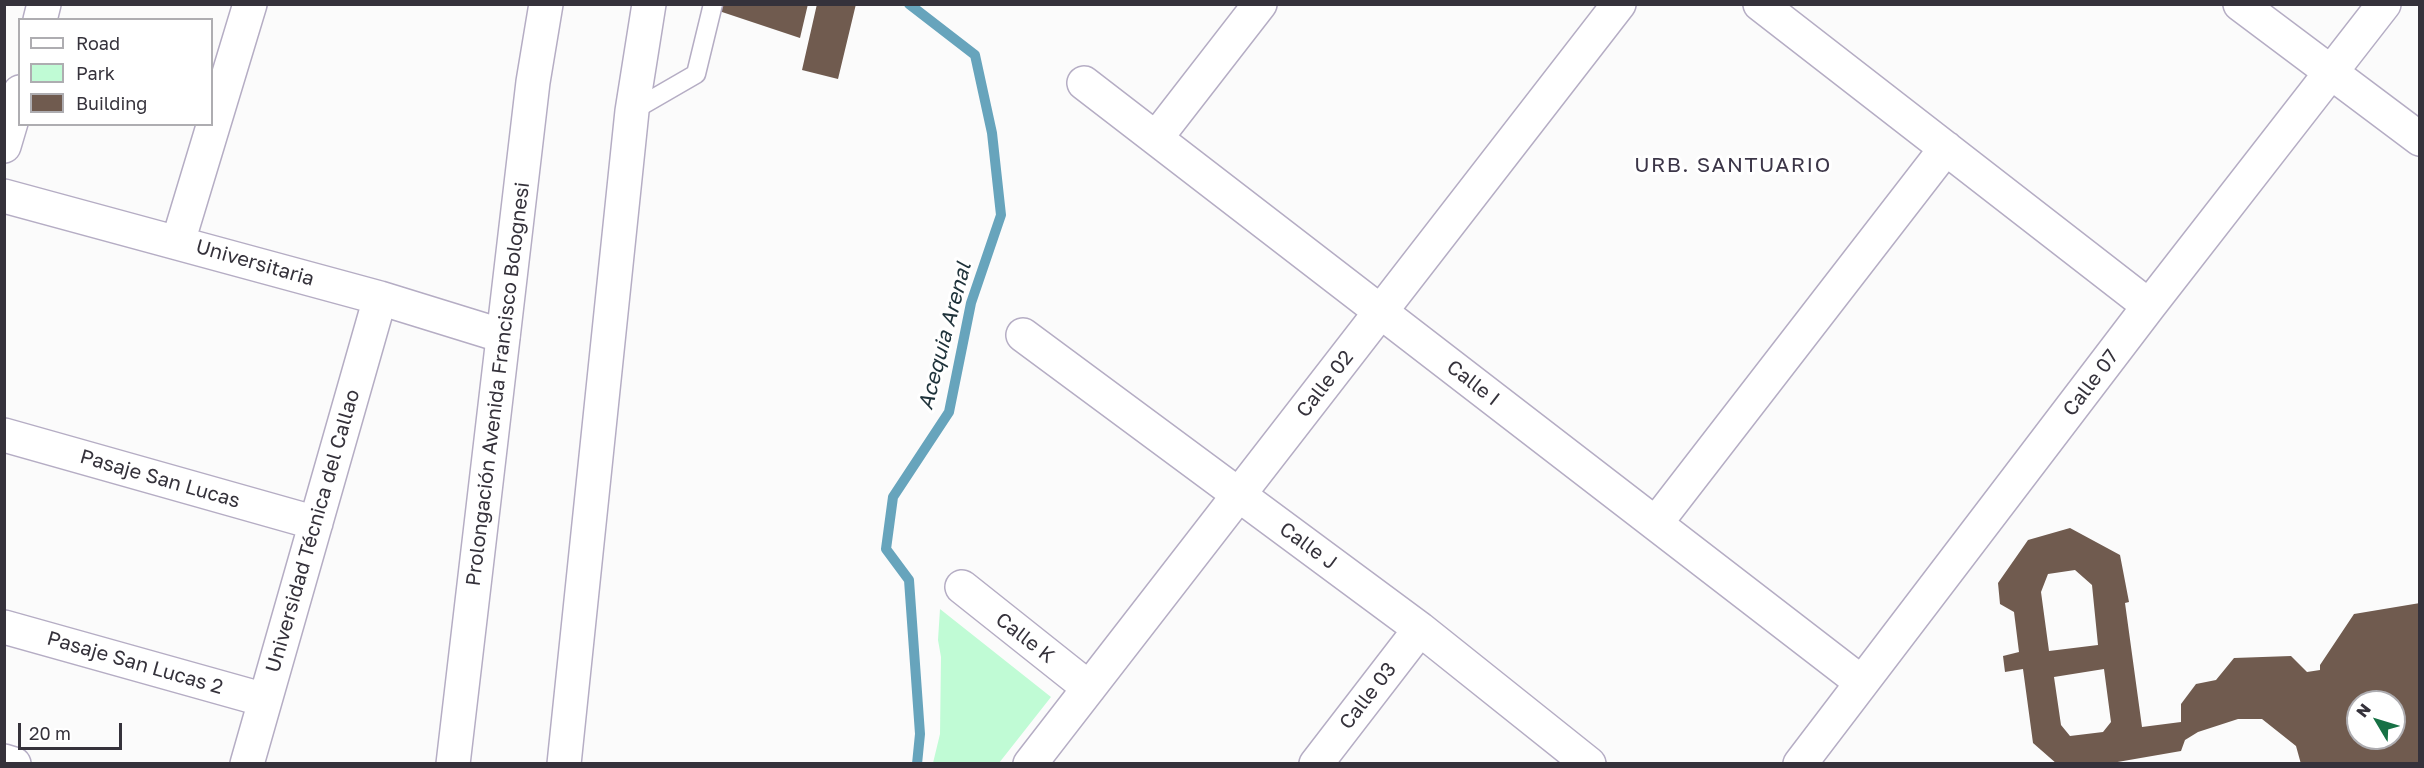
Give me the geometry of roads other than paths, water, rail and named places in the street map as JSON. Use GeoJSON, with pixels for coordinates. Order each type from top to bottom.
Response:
{"type":"FeatureCollection","features":[{"type":"Feature","properties":{"kind":"street"},"geometry":{"type":"LineString","coordinates":[[178,242],[250,4]]}},
{"type":"Feature","properties":{"kind":"street","name":"Prolongación Avenida Francisco Bolognesi"},"geometry":{"type":"LineString","coordinates":[[453,764],[533,82],[546,4]]}},
{"type":"Feature","properties":{"kind":"street"},"geometry":{"type":"LineString","coordinates":[[564,764],[632,111],[649,4]]}},
{"type":"Feature","properties":{"kind":"street"},"geometry":{"type":"LineString","coordinates":[[1156,138],[1260,4]]}},
{"type":"Feature","properties":{"kind":"street","name":"Calle 02"},"geometry":{"type":"LineString","coordinates":[[1030,764],[1619,4]]}},
{"type":"Feature","properties":{"kind":"street"},"geometry":{"type":"LineString","coordinates":[[1760,4],[2149,306]]}},
{"type":"Feature","properties":{"kind":"street"},"geometry":{"type":"LineString","coordinates":[[2240,4],[2330,74],[2420,139]]}},
{"type":"Feature","properties":{"kind":"street","name":"Calle 07"},"geometry":{"type":"LineString","coordinates":[[1800,764],[2149,306],[2384,4]]}},
{"type":"Feature","properties":{"kind":"street","name":"Calle I"},"geometry":{"type":"LineString","coordinates":[[1084,83],[1862,682]]}},
{"type":"Feature","properties":{"kind":"street"},"geometry":{"type":"LineString","coordinates":[[4,146],[18,99]]}},
{"type":"Feature","properties":{"kind":"street"},"geometry":{"type":"LineString","coordinates":[[1656,523],[1946,148]]}},
{"type":"Feature","properties":{"kind":"street","name":"Universitaria"},"geometry":{"type":"LineString","coordinates":[[4,195],[380,298],[503,336]]}},
{"type":"Feature","properties":{"kind":"street","name":"Universidad Técnica del Callao"},"geometry":{"type":"LineString","coordinates":[[247,764],[380,298]]}},
{"type":"Feature","properties":{"kind":"street","name":"Calle J"},"geometry":{"type":"LineString","coordinates":[[1023,335],[1420,629],[1589,764]]}},
{"type":"Feature","properties":{"kind":"street","name":"Pasaje San Lucas"},"geometry":{"type":"LineString","coordinates":[[4,435],[316,523]]}},
{"type":"Feature","properties":{"kind":"street","name":"Calle K"},"geometry":{"type":"LineString","coordinates":[[962,587],[1089,688]]}},
{"type":"Feature","properties":{"kind":"street","name":"Pasaje San Lucas 2"},"geometry":{"type":"LineString","coordinates":[[4,627],[265,700]]}},
{"type":"Feature","properties":{"kind":"street","name":"Calle 03"},"geometry":{"type":"LineString","coordinates":[[1316,764],[1420,629]]}},
{"type":"Feature","properties":{"kind":"street"},"geometry":{"type":"LineString","coordinates":[[4,761],[14,764]]}},
{"type":"Feature","properties":{"kind":"lane"},"geometry":{"type":"LineString","coordinates":[[632,111],[696,74],[713,4]]}},
{"type":"Feature","properties":{"kind":"waterway","name":"Acequia Arenal"},"geometry":{"type":"LineString","coordinates":[[909,4],[975,55],[992,133],[1001,215],[971,303],[949,412],[893,497],[886,549],[909,580],[920,734],[917,764]]}},
{"type":"Feature","properties":{"kind":"district","name":"URB. SANTUARIO"},"geometry":{"type":"Point","coordinates":[1733,165]}}]}
